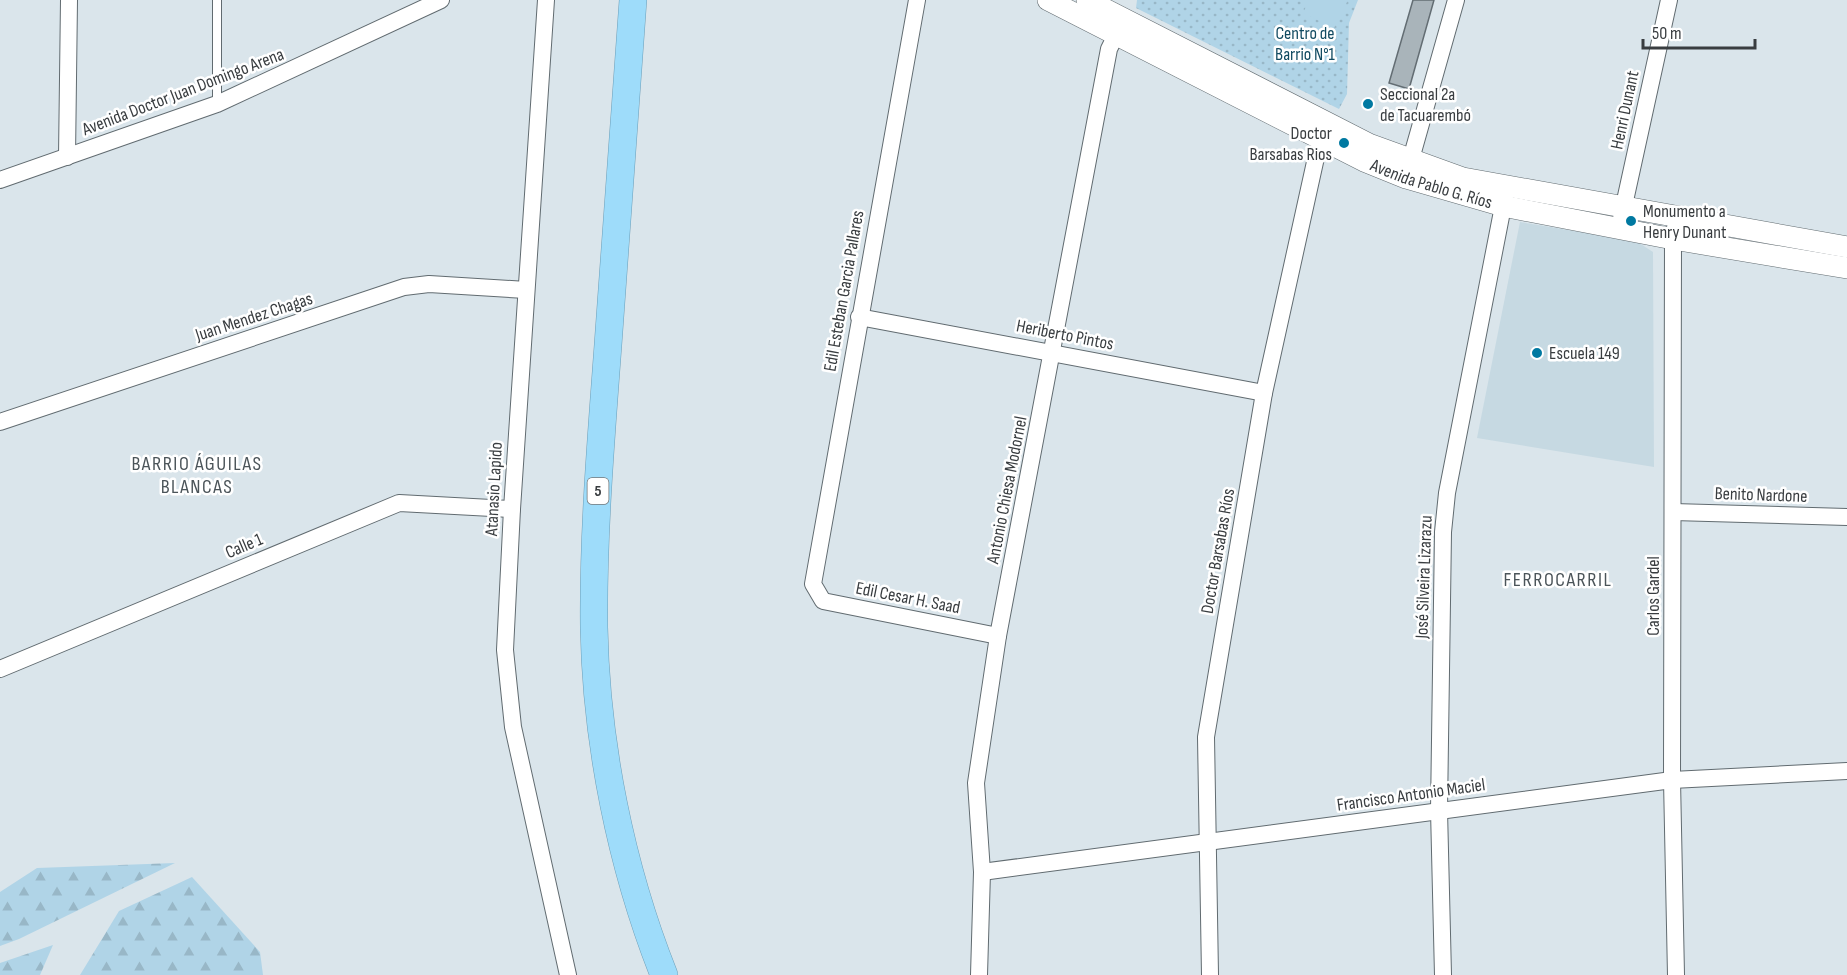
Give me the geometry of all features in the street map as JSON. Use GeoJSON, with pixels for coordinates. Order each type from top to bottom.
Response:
{"type":"FeatureCollection","features":[{"type":"Feature","properties":{"kind":"highway","name":"5"},"geometry":{"type":"LineString","coordinates":[[633,1],[599,473],[594,629],[601,710],[616,810],[640,902],[664,975]]}},
{"type":"Feature","properties":{"kind":"street"},"geometry":{"type":"LineString","coordinates":[[67,157],[69,0]]}},
{"type":"Feature","properties":{"kind":"street","name":"Avenida Doctor Juan Domingo Arena"},"geometry":{"type":"LineString","coordinates":[[0,180],[217,104],[441,0]]}},
{"type":"Feature","properties":{"kind":"street","name":"Atanasio Lapido"},"geometry":{"type":"LineString","coordinates":[[546,0],[512,509],[506,651],[513,727],[568,975]]}},
{"type":"Feature","properties":{"kind":"street","name":"Edil Esteban Garcia Pallares"},"geometry":{"type":"LineString","coordinates":[[815,590],[814,575],[917,0]]}},
{"type":"Feature","properties":{"kind":"street","name":"Avenida Pablo G. Ríos"},"geometry":{"type":"LineString","coordinates":[[1048,0],[1120,28],[1360,139],[1505,196]]}},
{"type":"Feature","properties":{"kind":"street","name":"Avenida Pablo G. Ríos"},"geometry":{"type":"LineString","coordinates":[[1088,0],[1120,28],[1364,161],[1406,178],[1675,228],[1846,255]]}},
{"type":"Feature","properties":{"kind":"street"},"geometry":{"type":"LineString","coordinates":[[1411,159],[1456,0]]}},
{"type":"Feature","properties":{"kind":"street","name":"Henri Dunant"},"geometry":{"type":"LineString","coordinates":[[1621,218],[1669,0]]}},
{"type":"Feature","properties":{"kind":"street","name":"Antonio Chiesa Modornel"},"geometry":{"type":"LineString","coordinates":[[979,975],[982,872],[976,783],[999,636],[1054,353],[1109,49],[1120,28]]}},
{"type":"Feature","properties":{"kind":"street","name":"Doctor Barsabas Ríos"},"geometry":{"type":"LineString","coordinates":[[1210,975],[1206,737],[1264,393],[1317,153],[1324,140]]}},
{"type":"Feature","properties":{"kind":"street","name":"José Silveira Lizarazu"},"geometry":{"type":"LineString","coordinates":[[1443,975],[1440,810],[1443,532],[1447,493],[1505,196]]}},
{"type":"Feature","properties":{"kind":"street","name":"Carlos Gardel"},"geometry":{"type":"LineString","coordinates":[[1675,228],[1672,780],[1676,975]]}},
{"type":"Feature","properties":{"kind":"street","name":"Juan Mendez Chagas"},"geometry":{"type":"LineString","coordinates":[[0,422],[404,287],[429,284],[526,290]]}},
{"type":"Feature","properties":{"kind":"street","name":"Heriberto Pintos"},"geometry":{"type":"LineString","coordinates":[[859,317],[1264,393]]}},
{"type":"Feature","properties":{"kind":"street","name":"Calle 1"},"geometry":{"type":"LineString","coordinates":[[0,669],[399,503],[512,509]]}},
{"type":"Feature","properties":{"kind":"street","name":"Benito Nardone"},"geometry":{"type":"LineString","coordinates":[[1673,512],[1847,517]]}},
{"type":"Feature","properties":{"kind":"street","name":"Edil Cesar H. Saad"},"geometry":{"type":"LineString","coordinates":[[815,590],[824,601],[999,636]]}},
{"type":"Feature","properties":{"kind":"street","name":"Francisco Antonio Maciel"},"geometry":{"type":"LineString","coordinates":[[982,872],[1672,780],[1847,771]]}},
{"type":"Feature","properties":{"kind":"lane"},"geometry":{"type":"LineString","coordinates":[[217,0],[217,104]]}},
{"type":"Feature","properties":{"kind":"shaded area"},"geometry":{"type":"Polygon","coordinates":[[[1520,222],[1636,241],[1653,252],[1654,467],[1477,438],[1520,222]]]}},
{"type":"Feature","properties":{"kind":"green space","name":"Centro de Barrio N°1"},"geometry":{"type":"Polygon","coordinates":[[[1137,0],[1358,0],[1349,23],[1347,94],[1339,109],[1136,8],[1137,0]]]}},
{"type":"Feature","properties":{"kind":"green space"},"geometry":{"type":"Polygon","coordinates":[[[1309,0],[1348,0],[1334,28],[1303,13],[1309,0]]]}},
{"type":"Feature","properties":{"kind":"green space"},"geometry":{"type":"Polygon","coordinates":[[[175,863],[19,939],[0,946],[0,892],[37,868],[175,863]]]}},
{"type":"Feature","properties":{"kind":"green space"},"geometry":{"type":"Polygon","coordinates":[[[192,877],[260,952],[263,975],[80,975],[119,911],[192,877]]]}},
{"type":"Feature","properties":{"kind":"green space"},"geometry":{"type":"Polygon","coordinates":[[[53,945],[40,975],[0,975],[0,963],[53,945]]]}},
{"type":"Feature","properties":{"kind":"building"},"geometry":{"type":"Polygon","coordinates":[[[1413,0],[1434,0],[1409,89],[1389,83],[1413,0]]]}},
{"type":"Feature","properties":{"kind":"place","name":"Seccional 2a de Tacuarembó"},"geometry":{"type":"Point","coordinates":[1368,104]}},
{"type":"Feature","properties":{"kind":"place","name":"Doctor Barsabas Rios"},"geometry":{"type":"Point","coordinates":[1344,143]}},
{"type":"Feature","properties":{"kind":"place","name":"Monumento a Henry Dunant"},"geometry":{"type":"Point","coordinates":[1631,221]}},
{"type":"Feature","properties":{"kind":"place","name":"Escuela 149"},"geometry":{"type":"Point","coordinates":[1537,353]}},
{"type":"Feature","properties":{"kind":"district","name":"BARRIO ÁGUILAS BLANCAS"},"geometry":{"type":"Point","coordinates":[197,476]}},
{"type":"Feature","properties":{"kind":"district","name":"FERROCARRIL"},"geometry":{"type":"Point","coordinates":[1558,580]}}]}
